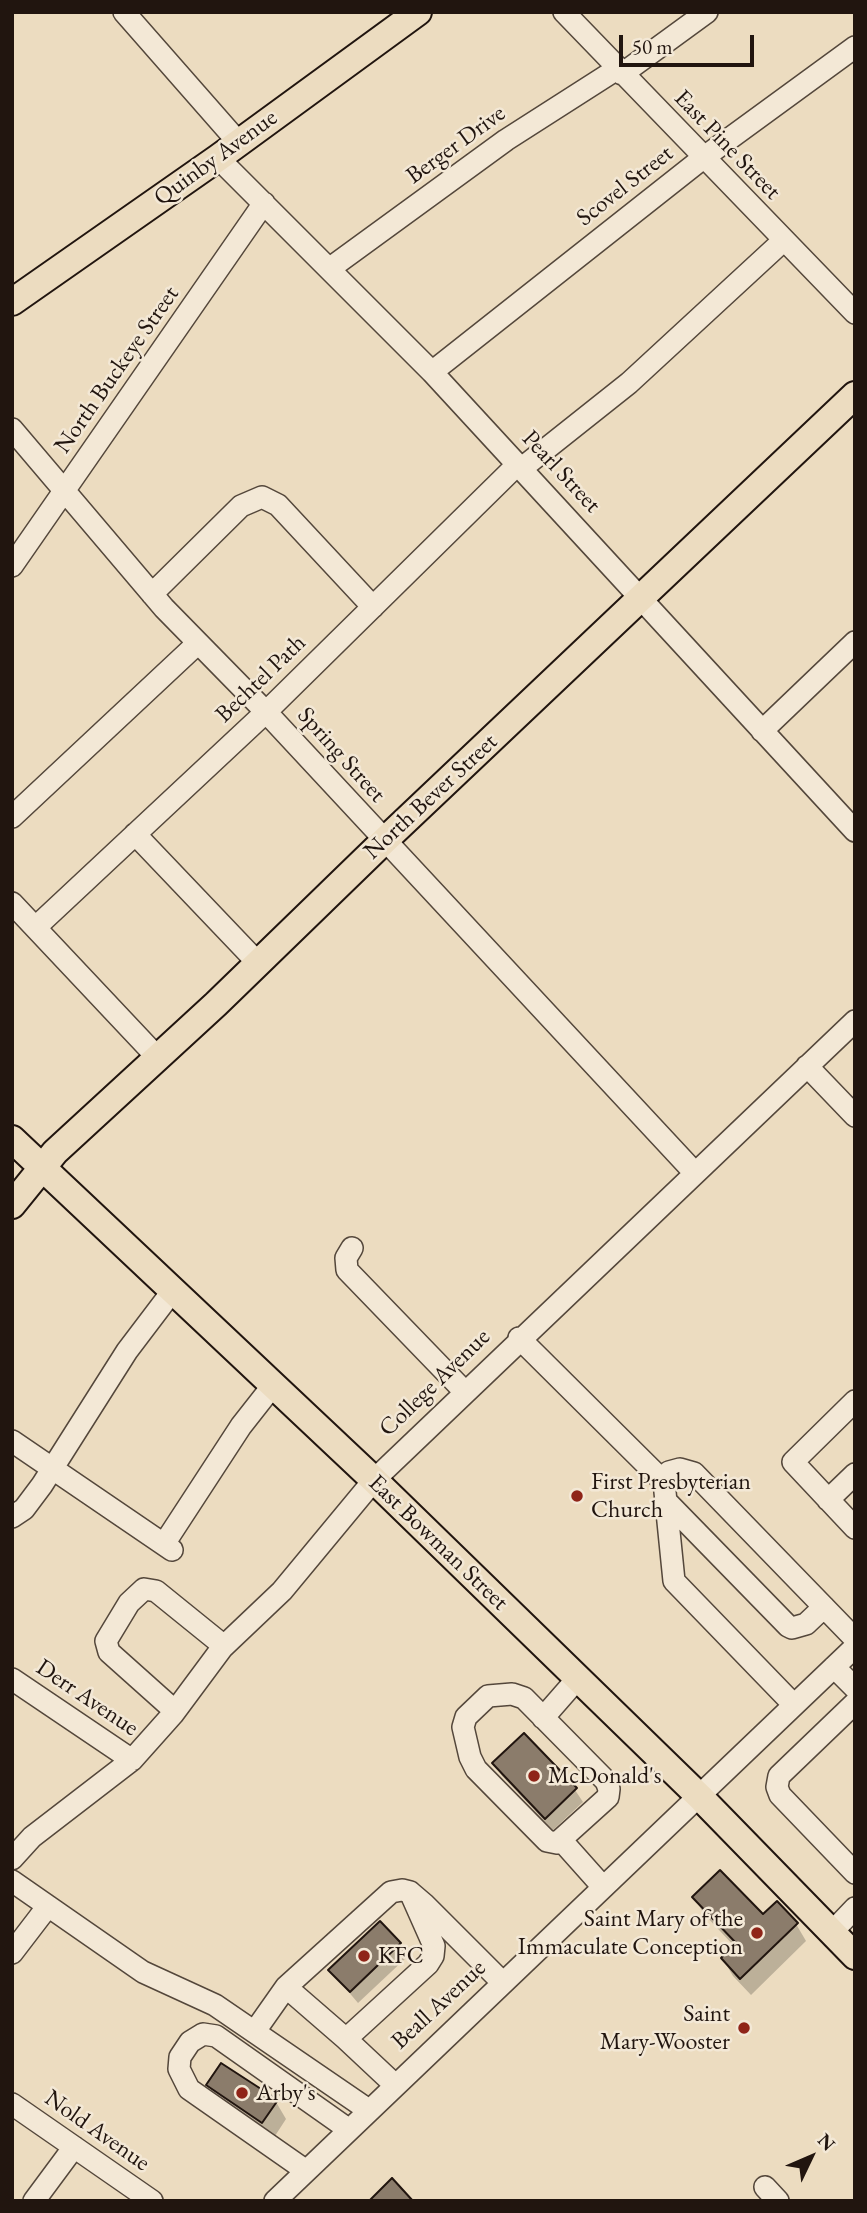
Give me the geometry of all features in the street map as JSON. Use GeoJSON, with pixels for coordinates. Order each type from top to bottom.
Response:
{"type":"FeatureCollection","features":[{"type":"Feature","properties":{"kind":"main road","name":"Quinby Avenue"},"geometry":{"type":"LineString","coordinates":[[12,302],[418,12]]}},
{"type":"Feature","properties":{"kind":"main road","name":"North Bever Street"},"geometry":{"type":"LineString","coordinates":[[12,1205],[42,1167],[855,395]]}},
{"type":"Feature","properties":{"kind":"main road","name":"East Bowman Street"},"geometry":{"type":"LineString","coordinates":[[12,1139],[374,1480],[700,1797],[854,1953]]}},
{"type":"Feature","properties":{"kind":"street","name":"Pearl Street"},"geometry":{"type":"LineString","coordinates":[[124,12],[228,150],[264,203],[432,372],[855,831]]}},
{"type":"Feature","properties":{"kind":"street","name":"East Pine Street"},"geometry":{"type":"LineString","coordinates":[[564,12],[855,313]]}},
{"type":"Feature","properties":{"kind":"street","name":"Berger Drive"},"geometry":{"type":"LineString","coordinates":[[330,270],[506,140],[619,71],[707,12]]}},
{"type":"Feature","properties":{"kind":"street","name":"Scovel Street"},"geometry":{"type":"LineString","coordinates":[[432,372],[703,158],[855,47]]}},
{"type":"Feature","properties":{"kind":"street","name":"North Buckeye Street"},"geometry":{"type":"LineString","coordinates":[[12,566],[264,203]]}},
{"type":"Feature","properties":{"kind":"street","name":"Bechtel Path"},"geometry":{"type":"LineString","coordinates":[[36,927],[266,712],[520,466],[629,383],[784,240]]}},
{"type":"Feature","properties":{"kind":"street","name":"Spring Street"},"geometry":{"type":"LineString","coordinates":[[12,429],[152,594],[266,712],[694,1172]]}},
{"type":"Feature","properties":{"kind":"street"},"geometry":{"type":"LineString","coordinates":[[152,594],[241,506],[262,497],[278,505],[373,607]]}},
{"type":"Feature","properties":{"kind":"street"},"geometry":{"type":"LineString","coordinates":[[762,731],[855,642]]}},
{"type":"Feature","properties":{"kind":"street"},"geometry":{"type":"LineString","coordinates":[[12,817],[198,643]]}},
{"type":"Feature","properties":{"kind":"street"},"geometry":{"type":"LineString","coordinates":[[135,834],[258,963]]}},
{"type":"Feature","properties":{"kind":"street"},"geometry":{"type":"LineString","coordinates":[[12,903],[159,1058]]}},
{"type":"Feature","properties":{"kind":"street","name":"College Avenue"},"geometry":{"type":"LineString","coordinates":[[12,1859],[32,1837],[132,1760],[175,1711],[224,1646],[282,1591],[374,1480],[519,1338],[855,1021]]}},
{"type":"Feature","properties":{"kind":"street"},"geometry":{"type":"LineString","coordinates":[[807,1066],[855,1116]]}},
{"type":"Feature","properties":{"kind":"street"},"geometry":{"type":"LineString","coordinates":[[352,1248],[346,1258],[347,1270],[464,1391]]}},
{"type":"Feature","properties":{"kind":"street"},"geometry":{"type":"LineString","coordinates":[[12,1517],[24,1509],[127,1351],[174,1289]]}},
{"type":"Feature","properties":{"kind":"street"},"geometry":{"type":"LineString","coordinates":[[519,1338],[788,1626],[806,1624],[824,1607]]}},
{"type":"Feature","properties":{"kind":"street"},"geometry":{"type":"LineString","coordinates":[[12,1441],[168,1547],[241,1426],[274,1384]]}},
{"type":"Feature","properties":{"kind":"street"},"geometry":{"type":"LineString","coordinates":[[855,1401],[793,1462],[855,1528]]}},
{"type":"Feature","properties":{"kind":"street"},"geometry":{"type":"LineString","coordinates":[[794,1705],[674,1581],[665,1492],[669,1472],[680,1469],[694,1473],[855,1639]]}},
{"type":"Feature","properties":{"kind":"street"},"geometry":{"type":"LineString","coordinates":[[828,1500],[855,1474]]}},
{"type":"Feature","properties":{"kind":"street"},"geometry":{"type":"LineString","coordinates":[[175,1711],[109,1652],[106,1641],[130,1603],[144,1589],[156,1591],[224,1646]]}},
{"type":"Feature","properties":{"kind":"street","name":"Beall Avenue"},"geometry":{"type":"LineString","coordinates":[[275,2201],[394,2084],[700,1797],[855,1647]]}},
{"type":"Feature","properties":{"kind":"street"},"geometry":{"type":"LineString","coordinates":[[834,1667],[855,1688]]}},
{"type":"Feature","properties":{"kind":"street"},"geometry":{"type":"LineString","coordinates":[[544,1718],[578,1678]]}},
{"type":"Feature","properties":{"kind":"street","name":"Derr Avenue"},"geometry":{"type":"LineString","coordinates":[[12,1679],[132,1760]]}},
{"type":"Feature","properties":{"kind":"street"},"geometry":{"type":"LineString","coordinates":[[492,1694],[518,1695],[606,1781],[608,1797],[562,1840],[552,1844],[547,1841],[476,1769],[463,1727],[466,1717],[492,1694]]}},
{"type":"Feature","properties":{"kind":"street"},"geometry":{"type":"LineString","coordinates":[[855,1703],[779,1776],[777,1787],[780,1795],[855,1873]]}},
{"type":"Feature","properties":{"kind":"street"},"geometry":{"type":"LineString","coordinates":[[562,1840],[603,1887]]}},
{"type":"Feature","properties":{"kind":"street"},"geometry":{"type":"LineString","coordinates":[[12,1881],[143,1972],[215,2005],[368,2109]]}},
{"type":"Feature","properties":{"kind":"street"},"geometry":{"type":"LineString","coordinates":[[255,2031],[286,1987],[391,1892],[410,1892],[502,1982]]}},
{"type":"Feature","properties":{"kind":"street"},"geometry":{"type":"LineString","coordinates":[[346,2039],[428,1965],[433,1956],[434,1946],[410,1892]]}},
{"type":"Feature","properties":{"kind":"street"},"geometry":{"type":"LineString","coordinates":[[12,1953],[48,1906]]}},
{"type":"Feature","properties":{"kind":"street"},"geometry":{"type":"LineString","coordinates":[[832,1932],[855,1908]]}},
{"type":"Feature","properties":{"kind":"street"},"geometry":{"type":"LineString","coordinates":[[286,1987],[394,2084]]}},
{"type":"Feature","properties":{"kind":"street"},"geometry":{"type":"LineString","coordinates":[[305,2170],[189,2090],[178,2069],[180,2057],[190,2042],[203,2034],[216,2036],[348,2129]]}},
{"type":"Feature","properties":{"kind":"street","name":"Nold Avenue"},"geometry":{"type":"LineString","coordinates":[[12,2104],[152,2201]]}},
{"type":"Feature","properties":{"kind":"street"},"geometry":{"type":"LineString","coordinates":[[34,2201],[74,2147]]}},
{"type":"Feature","properties":{"kind":"building","name":"McDonald's"},"geometry":{"type":"Polygon","coordinates":[[[524,1733],[577,1788],[545,1819],[492,1763],[524,1733]]]}},
{"type":"Feature","properties":{"kind":"building","name":"Saint Mary of the Immaculate Conception"},"geometry":{"type":"Polygon","coordinates":[[[720,1870],[763,1914],[777,1901],[798,1923],[740,1979],[721,1958],[736,1943],[692,1897],[720,1870]]]}},
{"type":"Feature","properties":{"kind":"building","name":"KFC"},"geometry":{"type":"Polygon","coordinates":[[[380,1921],[401,1943],[350,1992],[328,1970],[380,1921]]]}},
{"type":"Feature","properties":{"kind":"building","name":"Arby's"},"geometry":{"type":"Polygon","coordinates":[[[221,2063],[278,2100],[262,2123],[206,2085],[221,2063]]]}},
{"type":"Feature","properties":{"kind":"building"},"geometry":{"type":"Polygon","coordinates":[[[392,2178],[413,2201],[369,2201],[392,2178]]]}},
{"type":"Feature","properties":{"kind":"place","name":"First Presbyterian Church"},"geometry":{"type":"Point","coordinates":[577,1496]}},
{"type":"Feature","properties":{"kind":"place","name":"McDonald's"},"geometry":{"type":"Point","coordinates":[534,1776]}},
{"type":"Feature","properties":{"kind":"place","name":"Saint Mary of the Immaculate Conception"},"geometry":{"type":"Point","coordinates":[757,1933]}},
{"type":"Feature","properties":{"kind":"place","name":"KFC"},"geometry":{"type":"Point","coordinates":[364,1956]}},
{"type":"Feature","properties":{"kind":"place","name":"Saint Mary-Wooster"},"geometry":{"type":"Point","coordinates":[744,2028]}},
{"type":"Feature","properties":{"kind":"place","name":"Arby's"},"geometry":{"type":"Point","coordinates":[242,2093]}}]}
